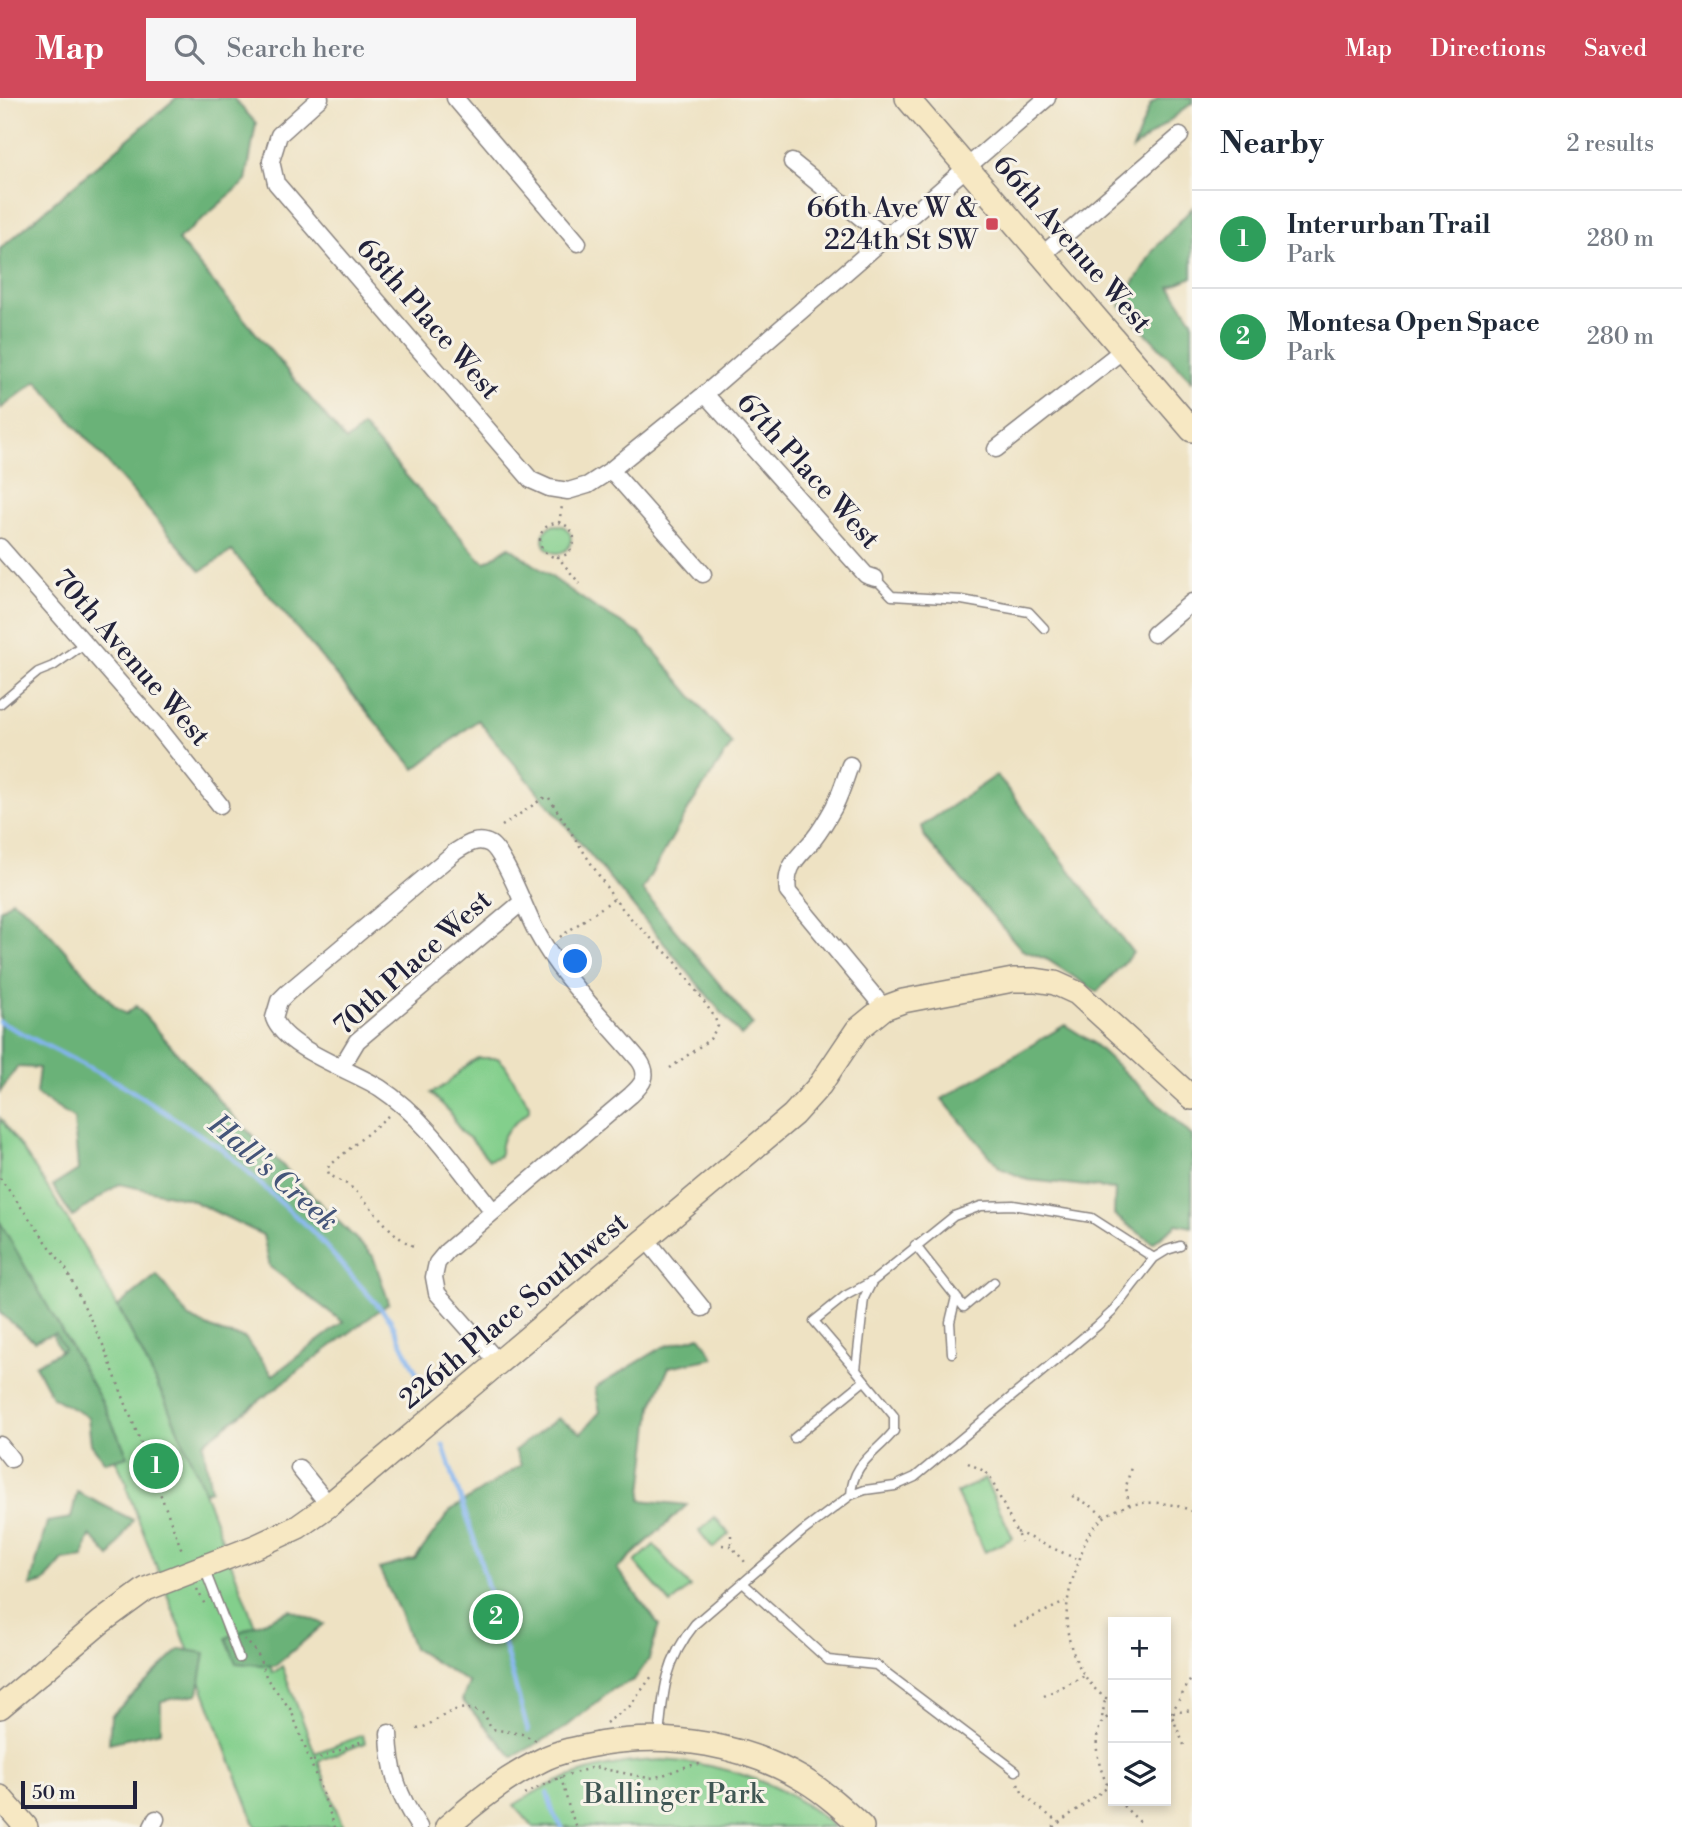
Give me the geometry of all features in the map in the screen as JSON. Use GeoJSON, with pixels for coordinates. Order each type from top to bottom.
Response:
{"type":"FeatureCollection","features":[{"type":"Feature","properties":{"kind":"street","name":"68th Place West"},"geometry":{"type":"LineString","coordinates":[[320,98],[279,135],[271,161],[276,183],[531,480],[549,488],[568,491],[588,485],[611,470],[705,394],[1047,98]]}},
{"type":"Feature","properties":{"kind":"street"},"geometry":{"type":"LineString","coordinates":[[455,98],[578,243]]}},
{"type":"Feature","properties":{"kind":"street","name":"66th Avenue West"},"geometry":{"type":"LineString","coordinates":[[907,98],[1192,430]]}},
{"type":"Feature","properties":{"kind":"street"},"geometry":{"type":"LineString","coordinates":[[1042,255],[1180,136]]}},
{"type":"Feature","properties":{"kind":"street"},"geometry":{"type":"LineString","coordinates":[[792,162],[885,237]]}},
{"type":"Feature","properties":{"kind":"street"},"geometry":{"type":"LineString","coordinates":[[996,449],[1123,350]]}},
{"type":"Feature","properties":{"kind":"street","name":"67th Place West"},"geometry":{"type":"LineString","coordinates":[[705,394],[866,575],[875,578]]}},
{"type":"Feature","properties":{"kind":"street"},"geometry":{"type":"LineString","coordinates":[[611,470],[703,573]]}},
{"type":"Feature","properties":{"kind":"street","name":"70th Avenue West"},"geometry":{"type":"LineString","coordinates":[[0,547],[158,727],[220,805]]}},
{"type":"Feature","properties":{"kind":"street"},"geometry":{"type":"LineString","coordinates":[[1154,634],[1192,602]]}},
{"type":"Feature","properties":{"kind":"street"},"geometry":{"type":"LineString","coordinates":[[850,765],[834,808],[787,872],[788,892],[884,1008]]}},
{"type":"Feature","properties":{"kind":"street","name":"70th Place West"},"geometry":{"type":"LineString","coordinates":[[342,1066],[357,1041],[522,902],[497,850],[490,844],[473,842],[455,852],[287,993],[276,1009],[274,1018],[282,1032],[318,1057],[342,1066],[382,1089],[402,1105],[422,1124],[493,1211]]}},
{"type":"Feature","properties":{"kind":"street"},"geometry":{"type":"LineString","coordinates":[[499,1363],[437,1293],[436,1263],[493,1211],[631,1095],[641,1086],[645,1077],[645,1068],[639,1060],[559,966],[522,902]]}},
{"type":"Feature","properties":{"kind":"street","name":"226th Place Southwest"},"geometry":{"type":"LineString","coordinates":[[0,1707],[127,1601],[194,1567],[257,1546],[298,1527],[329,1505],[801,1108],[857,1030],[884,1008],[903,1001],[1013,980],[1055,984],[1077,993],[1192,1098]]}},
{"type":"Feature","properties":{"kind":"street"},"geometry":{"type":"LineString","coordinates":[[646,1239],[702,1308]]}},
{"type":"Feature","properties":{"kind":"street"},"geometry":{"type":"LineString","coordinates":[[0,1445],[11,1459]]}},
{"type":"Feature","properties":{"kind":"street"},"geometry":{"type":"LineString","coordinates":[[299,1468],[329,1505]]}},
{"type":"Feature","properties":{"kind":"street"},"geometry":{"type":"LineString","coordinates":[[390,1732],[390,1762],[403,1801],[419,1827]]}},
{"type":"Feature","properties":{"kind":"street"},"geometry":{"type":"LineString","coordinates":[[447,1827],[484,1795],[543,1759],[592,1745],[659,1738],[706,1744],[771,1764],[804,1780],[833,1800],[862,1827]]}},
{"type":"Feature","properties":{"kind":"street"},"geometry":{"type":"LineString","coordinates":[[0,1797],[26,1827]]}},
{"type":"Feature","properties":{"kind":"lane"},"geometry":{"type":"LineString","coordinates":[[875,578],[892,596],[962,600],[1029,612],[1044,628]]}},
{"type":"Feature","properties":{"kind":"lane"},"geometry":{"type":"LineString","coordinates":[[0,704],[38,672],[53,666],[84,644]]}},
{"type":"Feature","properties":{"kind":"lane"},"geometry":{"type":"LineString","coordinates":[[851,1495],[852,1479],[861,1463],[885,1443],[894,1431],[894,1416],[814,1321],[845,1296],[872,1282],[954,1216],[981,1206],[1013,1205],[1092,1217],[1154,1258]]}},
{"type":"Feature","properties":{"kind":"lane"},"geometry":{"type":"LineString","coordinates":[[915,1245],[964,1307],[994,1282]]}},
{"type":"Feature","properties":{"kind":"lane"},"geometry":{"type":"LineString","coordinates":[[659,1738],[663,1690],[673,1658],[695,1624],[802,1532],[851,1495],[895,1486],[915,1478],[1097,1326],[1112,1312],[1154,1258],[1180,1246]]}},
{"type":"Feature","properties":{"kind":"lane"},"geometry":{"type":"LineString","coordinates":[[856,1370],[864,1298],[872,1282]]}},
{"type":"Feature","properties":{"kind":"lane"},"geometry":{"type":"LineString","coordinates":[[952,1353],[950,1322],[956,1297]]}},
{"type":"Feature","properties":{"kind":"lane"},"geometry":{"type":"LineString","coordinates":[[794,1438],[864,1381]]}},
{"type":"Feature","properties":{"kind":"lane"},"geometry":{"type":"LineString","coordinates":[[194,1567],[226,1624],[239,1658]]}},
{"type":"Feature","properties":{"kind":"lane"},"geometry":{"type":"LineString","coordinates":[[744,1584],[828,1660],[876,1665],[1016,1771]]}},
{"type":"Feature","properties":{"kind":"path"},"geometry":{"type":"LineString","coordinates":[[559,523],[562,504]]}},
{"type":"Feature","properties":{"kind":"path"},"geometry":{"type":"LineString","coordinates":[[556,556],[566,554],[573,539],[569,528],[559,523],[545,528],[540,537],[545,552],[556,556],[580,584]]}},
{"type":"Feature","properties":{"kind":"path"},"geometry":{"type":"LineString","coordinates":[[502,826],[545,797],[549,798],[614,899],[635,924],[675,961],[714,1016],[718,1026],[710,1039],[666,1071]]}},
{"type":"Feature","properties":{"kind":"path"},"geometry":{"type":"LineString","coordinates":[[560,937],[614,899]]}},
{"type":"Feature","properties":{"kind":"path"},"geometry":{"type":"LineString","coordinates":[[388,1115],[327,1168],[329,1174],[350,1185],[396,1233],[408,1244],[416,1247]]}},
{"type":"Feature","properties":{"kind":"path"},"geometry":{"type":"LineString","coordinates":[[0,1178],[66,1269],[104,1347],[194,1567],[206,1607],[249,1642],[257,1652],[267,1679],[291,1710],[335,1827]]}},
{"type":"Feature","properties":{"kind":"path"},"geometry":{"type":"LineString","coordinates":[[968,1462],[986,1472],[1021,1542]]}},
{"type":"Feature","properties":{"kind":"path"},"geometry":{"type":"LineString","coordinates":[[1129,1505],[1126,1487],[1130,1467]]}},
{"type":"Feature","properties":{"kind":"path"},"geometry":{"type":"LineString","coordinates":[[1073,1496],[1094,1507],[1105,1518]]}},
{"type":"Feature","properties":{"kind":"path"},"geometry":{"type":"LineString","coordinates":[[1108,1700],[1084,1676],[1067,1637],[1065,1625],[1066,1602],[1087,1537],[1105,1518],[1129,1505],[1146,1502],[1168,1503],[1192,1511]]}},
{"type":"Feature","properties":{"kind":"path"},"geometry":{"type":"LineString","coordinates":[[1017,1532],[1079,1560]]}},
{"type":"Feature","properties":{"kind":"path"},"geometry":{"type":"LineString","coordinates":[[731,1535],[731,1546]]}},
{"type":"Feature","properties":{"kind":"path"},"geometry":{"type":"LineString","coordinates":[[722,1545],[731,1546],[746,1562]]}},
{"type":"Feature","properties":{"kind":"path"},"geometry":{"type":"LineString","coordinates":[[1014,1626],[1066,1602]]}},
{"type":"Feature","properties":{"kind":"path"},"geometry":{"type":"LineString","coordinates":[[598,1727],[630,1706],[652,1676]]}},
{"type":"Feature","properties":{"kind":"path"},"geometry":{"type":"LineString","coordinates":[[1044,1696],[1084,1676]]}},
{"type":"Feature","properties":{"kind":"path"},"geometry":{"type":"LineString","coordinates":[[1171,1714],[1192,1678]]}},
{"type":"Feature","properties":{"kind":"path"},"geometry":{"type":"LineString","coordinates":[[1053,1827],[1108,1787],[1098,1755],[1105,1698]]}},
{"type":"Feature","properties":{"kind":"path"},"geometry":{"type":"LineString","coordinates":[[417,1729],[458,1707],[484,1714],[492,1729],[522,1734],[543,1744]]}},
{"type":"Feature","properties":{"kind":"path"},"geometry":{"type":"LineString","coordinates":[[1171,1714],[1192,1710]]}},
{"type":"Feature","properties":{"kind":"path"},"geometry":{"type":"LineString","coordinates":[[1171,1714],[1184,1745]]}},
{"type":"Feature","properties":{"kind":"path"},"geometry":{"type":"LineString","coordinates":[[1101,1724],[1108,1718]]}},
{"type":"Feature","properties":{"kind":"path"},"geometry":{"type":"LineString","coordinates":[[311,1762],[365,1740]]}},
{"type":"Feature","properties":{"kind":"path"},"geometry":{"type":"LineString","coordinates":[[522,1794],[561,1777],[594,1767],[641,1778],[656,1778],[683,1766],[704,1763]]}},
{"type":"Feature","properties":{"kind":"path"},"geometry":{"type":"LineString","coordinates":[[561,1777],[577,1827]]}},
{"type":"Feature","properties":{"kind":"path"},"geometry":{"type":"LineString","coordinates":[[1018,1784],[1023,1794],[1058,1823]]}},
{"type":"Feature","properties":{"kind":"path"},"geometry":{"type":"LineString","coordinates":[[1123,1806],[1140,1822]]}},
{"type":"Feature","properties":{"kind":"green space"},"geometry":{"type":"Polygon","coordinates":[[[176,98],[233,98],[256,123],[246,181],[178,240],[346,441],[363,427],[479,558],[486,562],[509,547],[597,609],[640,634],[732,744],[691,805],[642,890],[753,1025],[741,1036],[478,720],[415,769],[232,551],[201,571],[37,381],[0,409],[0,249],[176,98]]]}},
{"type":"Feature","properties":{"kind":"green space"},"geometry":{"type":"Polygon","coordinates":[[[1158,98],[1192,98],[1192,103],[1133,149],[1150,105],[1158,98]]]}},
{"type":"Feature","properties":{"kind":"green space"},"geometry":{"type":"Polygon","coordinates":[[[1192,208],[1192,277],[1170,287],[1192,320],[1192,381],[1120,306],[1154,249],[1192,208]]]}},
{"type":"Feature","properties":{"kind":"green space"},"geometry":{"type":"Polygon","coordinates":[[[557,525],[567,529],[571,539],[567,549],[557,553],[547,549],[543,539],[547,529],[557,525]]]}},
{"type":"Feature","properties":{"kind":"green space"},"geometry":{"type":"Polygon","coordinates":[[[997,775],[1133,953],[1097,992],[1048,960],[1022,950],[925,838],[922,826],[997,775]]]}},
{"type":"Feature","properties":{"kind":"green space"},"geometry":{"type":"Polygon","coordinates":[[[12,900],[32,914],[114,1005],[126,1014],[136,1006],[233,1116],[373,1256],[389,1303],[203,1443],[211,1490],[205,1492],[164,1398],[118,1306],[157,1275],[189,1318],[222,1333],[245,1338],[273,1375],[343,1322],[270,1267],[263,1235],[189,1199],[119,1184],[72,1217],[53,1186],[78,1170],[74,1119],[36,1094],[39,1068],[17,1067],[0,1092],[0,910],[12,900]]]}},
{"type":"Feature","properties":{"kind":"green space"},"geometry":{"type":"Polygon","coordinates":[[[1065,1025],[1092,1042],[1192,1136],[1192,1227],[1177,1224],[1153,1243],[1114,1215],[1115,1189],[1028,1180],[1000,1168],[942,1099],[1065,1025]]]}},
{"type":"Feature","properties":{"kind":"green space"},"geometry":{"type":"Polygon","coordinates":[[[478,1058],[498,1058],[529,1105],[529,1111],[504,1135],[500,1156],[489,1160],[472,1140],[461,1132],[449,1111],[431,1093],[478,1058]]]}},
{"type":"Feature","properties":{"kind":"green space"},"geometry":{"type":"Polygon","coordinates":[[[0,1118],[78,1237],[146,1362],[187,1447],[273,1673],[282,1666],[315,1753],[363,1735],[365,1743],[318,1761],[343,1827],[256,1827],[126,1487],[128,1485],[45,1320],[0,1244],[0,1118]]]}},
{"type":"Feature","properties":{"kind":"green space"},"geometry":{"type":"Polygon","coordinates":[[[0,1222],[103,1404],[128,1456],[105,1462],[91,1444],[88,1417],[52,1397],[35,1365],[64,1349],[55,1333],[34,1341],[0,1313],[0,1222]]]}},
{"type":"Feature","properties":{"kind":"green space"},"geometry":{"type":"Polygon","coordinates":[[[700,1336],[714,1358],[669,1367],[652,1407],[641,1500],[687,1505],[617,1569],[659,1625],[649,1659],[634,1680],[613,1689],[565,1728],[513,1757],[462,1700],[469,1683],[413,1648],[379,1569],[415,1559],[451,1510],[521,1465],[515,1450],[558,1418],[581,1433],[600,1412],[595,1388],[663,1347],[700,1336]]]}},
{"type":"Feature","properties":{"kind":"green space"},"geometry":{"type":"Polygon","coordinates":[[[985,1479],[1013,1538],[985,1552],[956,1493],[985,1479]]]}},
{"type":"Feature","properties":{"kind":"green space"},"geometry":{"type":"Polygon","coordinates":[[[77,1492],[133,1520],[110,1557],[90,1535],[83,1557],[63,1560],[44,1582],[30,1586],[47,1522],[71,1518],[77,1492]]]}},
{"type":"Feature","properties":{"kind":"green space"},"geometry":{"type":"Polygon","coordinates":[[[715,1517],[729,1534],[713,1548],[699,1531],[715,1517]]]}},
{"type":"Feature","properties":{"kind":"green space"},"geometry":{"type":"Polygon","coordinates":[[[654,1545],[690,1587],[671,1604],[635,1562],[654,1545]]]}},
{"type":"Feature","properties":{"kind":"green space"},"geometry":{"type":"Polygon","coordinates":[[[290,1610],[324,1624],[275,1666],[236,1663],[226,1638],[290,1610]]]}},
{"type":"Feature","properties":{"kind":"green space"},"geometry":{"type":"Polygon","coordinates":[[[180,1649],[205,1653],[198,1694],[161,1701],[161,1731],[109,1743],[111,1716],[180,1649]]]}},
{"type":"Feature","properties":{"kind":"green space","name":"Ballinger Park"},"geometry":{"type":"Polygon","coordinates":[[[662,1760],[709,1766],[754,1778],[795,1799],[834,1827],[533,1827],[514,1805],[549,1785],[585,1772],[622,1763],[662,1760]]]}},
{"type":"Feature","properties":{"kind":"waterway","name":"Hall's Creek"},"geometry":{"type":"LineString","coordinates":[[0,1022],[121,1084],[222,1149],[312,1231],[390,1319],[426,1393]]}},
{"type":"Feature","properties":{"kind":"waterway","name":"Hall's Creek"},"geometry":{"type":"LineString","coordinates":[[443,1445],[476,1545],[528,1731]]}},
{"type":"Feature","properties":{"kind":"waterway","name":"Hall's Creek"},"geometry":{"type":"LineString","coordinates":[[547,1793],[554,1815],[562,1827]]}},
{"type":"Feature","properties":{"kind":"place","name":"66th Ave W & 224th St SW"},"geometry":{"type":"Point","coordinates":[992,224]}},
{"type":"Feature","properties":{"kind":"place","name":"Interurban Trail"},"geometry":{"type":"Point","coordinates":[156,1466]}},
{"type":"Feature","properties":{"kind":"place","name":"Montesa Open Space"},"geometry":{"type":"Point","coordinates":[496,1617]}}]}
